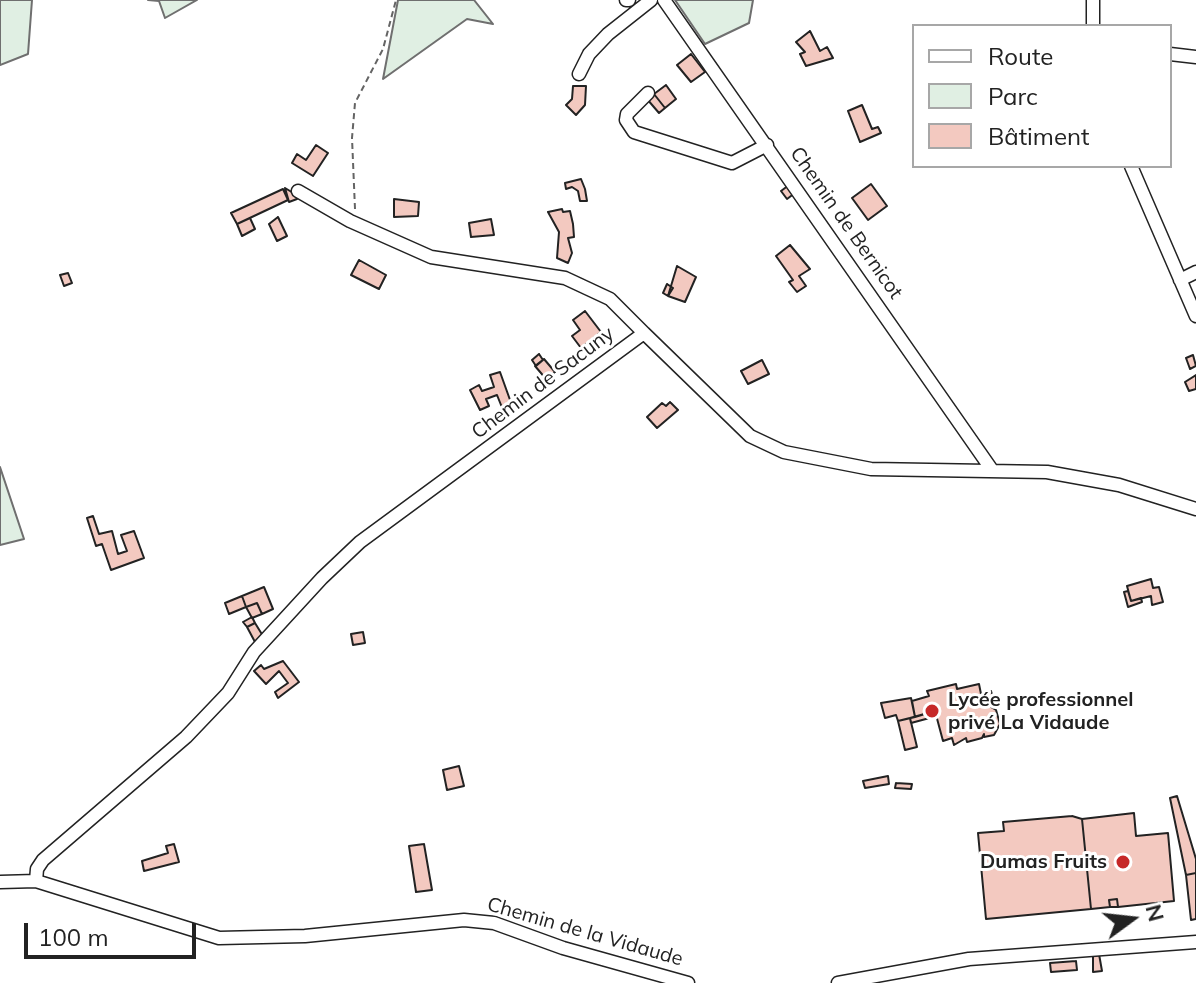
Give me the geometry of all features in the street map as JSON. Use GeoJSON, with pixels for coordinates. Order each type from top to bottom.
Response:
{"type":"FeatureCollection","features":[{"type":"Feature","properties":{"kind":"street"},"geometry":{"type":"LineString","coordinates":[[579,74],[589,54],[608,34],[651,0]]}},
{"type":"Feature","properties":{"kind":"street","name":"Chemin de Bernicot"},"geometry":{"type":"LineString","coordinates":[[664,0],[992,470]]}},
{"type":"Feature","properties":{"kind":"street"},"geometry":{"type":"LineString","coordinates":[[1093,0],[1093,24]]}},
{"type":"Feature","properties":{"kind":"street"},"geometry":{"type":"LineString","coordinates":[[1172,54],[1196,57]]}},
{"type":"Feature","properties":{"kind":"street"},"geometry":{"type":"LineString","coordinates":[[648,93],[627,114],[626,120],[634,132],[732,163],[767,145]]}},
{"type":"Feature","properties":{"kind":"street"},"geometry":{"type":"LineString","coordinates":[[1132,168],[1196,316]]}},
{"type":"Feature","properties":{"kind":"street"},"geometry":{"type":"LineString","coordinates":[[298,191],[350,221],[431,257],[565,278],[610,299],[644,333]]}},
{"type":"Feature","properties":{"kind":"street"},"geometry":{"type":"LineString","coordinates":[[1180,280],[1196,272]]}},
{"type":"Feature","properties":{"kind":"street","name":"Chemin de Sacuny"},"geometry":{"type":"LineString","coordinates":[[36,881],[37,869],[43,860],[186,737],[228,693],[254,652],[360,542],[644,333],[750,436],[784,452],[871,469],[1047,472],[1119,485],[1196,509]]}},
{"type":"Feature","properties":{"kind":"street","name":"Chemin de la Vidaude"},"geometry":{"type":"LineString","coordinates":[[0,882],[36,881],[219,938],[305,936],[464,920],[494,923],[563,948],[688,983]]}},
{"type":"Feature","properties":{"kind":"street"},"geometry":{"type":"LineString","coordinates":[[838,983],[969,959],[1196,942]]}},
{"type":"Feature","properties":{"kind":"path"},"geometry":{"type":"LineString","coordinates":[[350,221],[357,203],[352,138],[355,103],[383,49],[396,0]]}},
{"type":"Feature","properties":{"kind":"green space"},"geometry":{"type":"Polygon","coordinates":[[[0,0],[32,0],[28,54],[0,65],[0,0]]]}},
{"type":"Feature","properties":{"kind":"green space"},"geometry":{"type":"Polygon","coordinates":[[[148,0],[197,0],[165,18],[159,1],[148,0]]]}},
{"type":"Feature","properties":{"kind":"green space"},"geometry":{"type":"Polygon","coordinates":[[[398,0],[474,0],[493,24],[467,19],[383,79],[398,0]]]}},
{"type":"Feature","properties":{"kind":"green space"},"geometry":{"type":"Polygon","coordinates":[[[675,0],[753,0],[749,23],[705,44],[675,0]]]}},
{"type":"Feature","properties":{"kind":"green space"},"geometry":{"type":"Polygon","coordinates":[[[0,467],[24,539],[0,545],[0,467]]]}},
{"type":"Feature","properties":{"kind":"building"},"geometry":{"type":"Polygon","coordinates":[[[810,31],[820,51],[827,47],[833,58],[806,66],[800,54],[805,52],[796,42],[810,31]]]}},
{"type":"Feature","properties":{"kind":"building"},"geometry":{"type":"Polygon","coordinates":[[[691,54],[705,72],[691,82],[677,65],[691,54]]]}},
{"type":"Feature","properties":{"kind":"building"},"geometry":{"type":"Polygon","coordinates":[[[666,85],[676,99],[665,108],[654,94],[666,85]]]}},
{"type":"Feature","properties":{"kind":"building"},"geometry":{"type":"Polygon","coordinates":[[[573,86],[586,86],[585,105],[576,115],[566,105],[572,99],[573,86]]]}},
{"type":"Feature","properties":{"kind":"building"},"geometry":{"type":"Polygon","coordinates":[[[654,94],[665,108],[659,113],[647,99],[654,94]]]}},
{"type":"Feature","properties":{"kind":"building"},"geometry":{"type":"Polygon","coordinates":[[[862,105],[872,129],[878,127],[881,133],[860,142],[848,111],[862,105]]]}},
{"type":"Feature","properties":{"kind":"building"},"geometry":{"type":"Polygon","coordinates":[[[316,145],[328,153],[313,176],[292,163],[297,154],[306,160],[316,145]]]}},
{"type":"Feature","properties":{"kind":"building"},"geometry":{"type":"Polygon","coordinates":[[[581,179],[587,201],[580,201],[578,191],[572,187],[566,189],[565,183],[581,179]]]}},
{"type":"Feature","properties":{"kind":"building"},"geometry":{"type":"Polygon","coordinates":[[[871,184],[887,206],[868,220],[852,198],[871,184]]]}},
{"type":"Feature","properties":{"kind":"building"},"geometry":{"type":"Polygon","coordinates":[[[789,185],[795,193],[787,199],[781,191],[789,185]]]}},
{"type":"Feature","properties":{"kind":"building"},"geometry":{"type":"Polygon","coordinates":[[[285,188],[295,194],[297,199],[289,202],[285,188]]]}},
{"type":"Feature","properties":{"kind":"building"},"geometry":{"type":"Polygon","coordinates":[[[283,189],[288,200],[237,224],[231,213],[283,189]]]}},
{"type":"Feature","properties":{"kind":"building"},"geometry":{"type":"Polygon","coordinates":[[[394,199],[419,202],[418,216],[394,217],[394,199]]]}},
{"type":"Feature","properties":{"kind":"building"},"geometry":{"type":"Polygon","coordinates":[[[562,209],[563,212],[570,211],[573,224],[574,237],[568,238],[572,253],[568,263],[557,258],[559,232],[548,212],[562,209]]]}},
{"type":"Feature","properties":{"kind":"building"},"geometry":{"type":"Polygon","coordinates":[[[278,217],[287,236],[277,241],[269,224],[278,217]]]}},
{"type":"Feature","properties":{"kind":"building"},"geometry":{"type":"Polygon","coordinates":[[[250,218],[255,229],[242,236],[237,224],[250,218]]]}},
{"type":"Feature","properties":{"kind":"building"},"geometry":{"type":"Polygon","coordinates":[[[491,219],[494,235],[471,237],[469,223],[491,219]]]}},
{"type":"Feature","properties":{"kind":"building"},"geometry":{"type":"Polygon","coordinates":[[[790,245],[810,269],[799,276],[806,286],[797,292],[789,282],[793,280],[776,256],[790,245]]]}},
{"type":"Feature","properties":{"kind":"building"},"geometry":{"type":"Polygon","coordinates":[[[359,260],[386,275],[379,289],[351,275],[359,260]]]}},
{"type":"Feature","properties":{"kind":"building"},"geometry":{"type":"Polygon","coordinates":[[[677,266],[696,277],[685,302],[668,296],[677,266]]]}},
{"type":"Feature","properties":{"kind":"building"},"geometry":{"type":"Polygon","coordinates":[[[68,273],[72,283],[64,286],[60,275],[68,273]]]}},
{"type":"Feature","properties":{"kind":"building"},"geometry":{"type":"Polygon","coordinates":[[[667,284],[673,288],[668,296],[663,293],[667,284]]]}},
{"type":"Feature","properties":{"kind":"building"},"geometry":{"type":"Polygon","coordinates":[[[585,311],[601,332],[581,348],[572,336],[580,330],[573,320],[585,311]]]}},
{"type":"Feature","properties":{"kind":"building"},"geometry":{"type":"Polygon","coordinates":[[[539,354],[543,360],[536,366],[532,360],[539,354]]]}},
{"type":"Feature","properties":{"kind":"building"},"geometry":{"type":"Polygon","coordinates":[[[1193,355],[1196,366],[1190,369],[1186,358],[1193,355]]]}},
{"type":"Feature","properties":{"kind":"building"},"geometry":{"type":"Polygon","coordinates":[[[544,359],[555,372],[546,379],[535,366],[544,359]]]}},
{"type":"Feature","properties":{"kind":"building"},"geometry":{"type":"Polygon","coordinates":[[[762,360],[769,374],[748,384],[741,371],[762,360]]]}},
{"type":"Feature","properties":{"kind":"building"},"geometry":{"type":"Polygon","coordinates":[[[500,372],[514,411],[505,415],[497,395],[486,399],[489,406],[480,410],[470,390],[479,385],[482,391],[494,387],[490,375],[500,372]]]}},
{"type":"Feature","properties":{"kind":"building"},"geometry":{"type":"Polygon","coordinates":[[[1196,375],[1196,389],[1189,391],[1185,382],[1196,375]]]}},
{"type":"Feature","properties":{"kind":"building"},"geometry":{"type":"Polygon","coordinates":[[[670,402],[678,410],[657,428],[647,417],[662,403],[666,406],[670,402]]]}},
{"type":"Feature","properties":{"kind":"building"},"geometry":{"type":"Polygon","coordinates":[[[93,516],[99,534],[112,531],[118,554],[127,551],[121,535],[134,531],[144,558],[111,570],[102,544],[96,546],[87,518],[93,516]]]}},
{"type":"Feature","properties":{"kind":"building"},"geometry":{"type":"Polygon","coordinates":[[[1151,579],[1153,588],[1159,587],[1163,602],[1152,605],[1151,596],[1131,601],[1127,586],[1151,579]]]}},
{"type":"Feature","properties":{"kind":"building"},"geometry":{"type":"Polygon","coordinates":[[[264,587],[273,609],[262,614],[257,603],[246,607],[242,596],[264,587]]]}},
{"type":"Feature","properties":{"kind":"building"},"geometry":{"type":"Polygon","coordinates":[[[1128,591],[1131,601],[1141,598],[1142,602],[1128,607],[1124,592],[1128,591]]]}},
{"type":"Feature","properties":{"kind":"building"},"geometry":{"type":"Polygon","coordinates":[[[242,596],[246,607],[229,614],[225,603],[242,596]]]}},
{"type":"Feature","properties":{"kind":"building"},"geometry":{"type":"Polygon","coordinates":[[[257,603],[262,614],[252,618],[246,607],[257,603]]]}},
{"type":"Feature","properties":{"kind":"building"},"geometry":{"type":"Polygon","coordinates":[[[252,617],[255,623],[247,627],[243,622],[252,617]]]}},
{"type":"Feature","properties":{"kind":"building"},"geometry":{"type":"Polygon","coordinates":[[[255,623],[263,636],[255,642],[247,627],[255,623]]]}},
{"type":"Feature","properties":{"kind":"building"},"geometry":{"type":"Polygon","coordinates":[[[363,632],[365,643],[353,645],[351,634],[363,632]]]}},
{"type":"Feature","properties":{"kind":"building"},"geometry":{"type":"Polygon","coordinates":[[[283,661],[299,682],[278,698],[275,692],[288,683],[279,671],[266,684],[254,671],[261,665],[264,669],[283,661]]]}},
{"type":"Feature","properties":{"kind":"building"},"geometry":{"type":"Polygon","coordinates":[[[956,684],[957,689],[979,684],[981,694],[991,691],[995,705],[991,707],[996,710],[1000,724],[994,735],[984,737],[984,734],[982,738],[967,742],[966,738],[954,745],[952,738],[943,741],[935,711],[915,717],[912,701],[929,696],[927,691],[956,684]]]}},
{"type":"Feature","properties":{"kind":"building"},"geometry":{"type":"Polygon","coordinates":[[[911,698],[915,717],[898,721],[896,715],[885,718],[881,703],[911,698]]]}},
{"type":"Feature","properties":{"kind":"building"},"geometry":{"type":"Polygon","coordinates":[[[935,711],[937,716],[911,723],[910,718],[935,711]]]}},
{"type":"Feature","properties":{"kind":"building"},"geometry":{"type":"Polygon","coordinates":[[[910,718],[917,747],[905,750],[898,721],[910,718]]]}},
{"type":"Feature","properties":{"kind":"building"},"geometry":{"type":"Polygon","coordinates":[[[459,766],[464,786],[447,790],[443,770],[459,766]]]}},
{"type":"Feature","properties":{"kind":"building"},"geometry":{"type":"Polygon","coordinates":[[[888,776],[889,784],[865,788],[863,781],[888,776]]]}},
{"type":"Feature","properties":{"kind":"building"},"geometry":{"type":"Polygon","coordinates":[[[896,783],[912,784],[911,789],[895,788],[896,783]]]}},
{"type":"Feature","properties":{"kind":"building"},"geometry":{"type":"Polygon","coordinates":[[[1177,796],[1196,859],[1196,873],[1186,875],[1170,798],[1177,796]]]}},
{"type":"Feature","properties":{"kind":"building"},"geometry":{"type":"Polygon","coordinates":[[[1134,813],[1136,836],[1168,833],[1174,901],[1118,907],[1117,899],[1109,900],[1110,907],[1091,909],[1082,819],[1134,813]]]}},
{"type":"Feature","properties":{"kind":"building"},"geometry":{"type":"Polygon","coordinates":[[[1072,816],[1082,819],[1091,909],[986,919],[978,833],[1004,831],[1003,822],[1072,816]]]}},
{"type":"Feature","properties":{"kind":"building"},"geometry":{"type":"Polygon","coordinates":[[[174,844],[179,862],[144,871],[142,861],[168,853],[166,846],[174,844]]]}},
{"type":"Feature","properties":{"kind":"building"},"geometry":{"type":"Polygon","coordinates":[[[424,844],[432,890],[416,892],[409,846],[424,844]]]}},
{"type":"Feature","properties":{"kind":"building"},"geometry":{"type":"Polygon","coordinates":[[[1196,873],[1196,919],[1191,920],[1186,875],[1196,873]]]}},
{"type":"Feature","properties":{"kind":"building"},"geometry":{"type":"Polygon","coordinates":[[[1117,899],[1118,907],[1110,907],[1109,900],[1117,899]]]}},
{"type":"Feature","properties":{"kind":"building"},"geometry":{"type":"Polygon","coordinates":[[[1093,954],[1099,954],[1102,971],[1093,972],[1093,954]]]}},
{"type":"Feature","properties":{"kind":"building"},"geometry":{"type":"Polygon","coordinates":[[[1076,961],[1077,970],[1051,972],[1050,963],[1076,961]]]}},
{"type":"Feature","properties":{"kind":"place","name":"Lycée professionnel privé La Vidaude"},"geometry":{"type":"Point","coordinates":[932,711]}},
{"type":"Feature","properties":{"kind":"place","name":"Dumas Fruits"},"geometry":{"type":"Point","coordinates":[1123,862]}}]}
